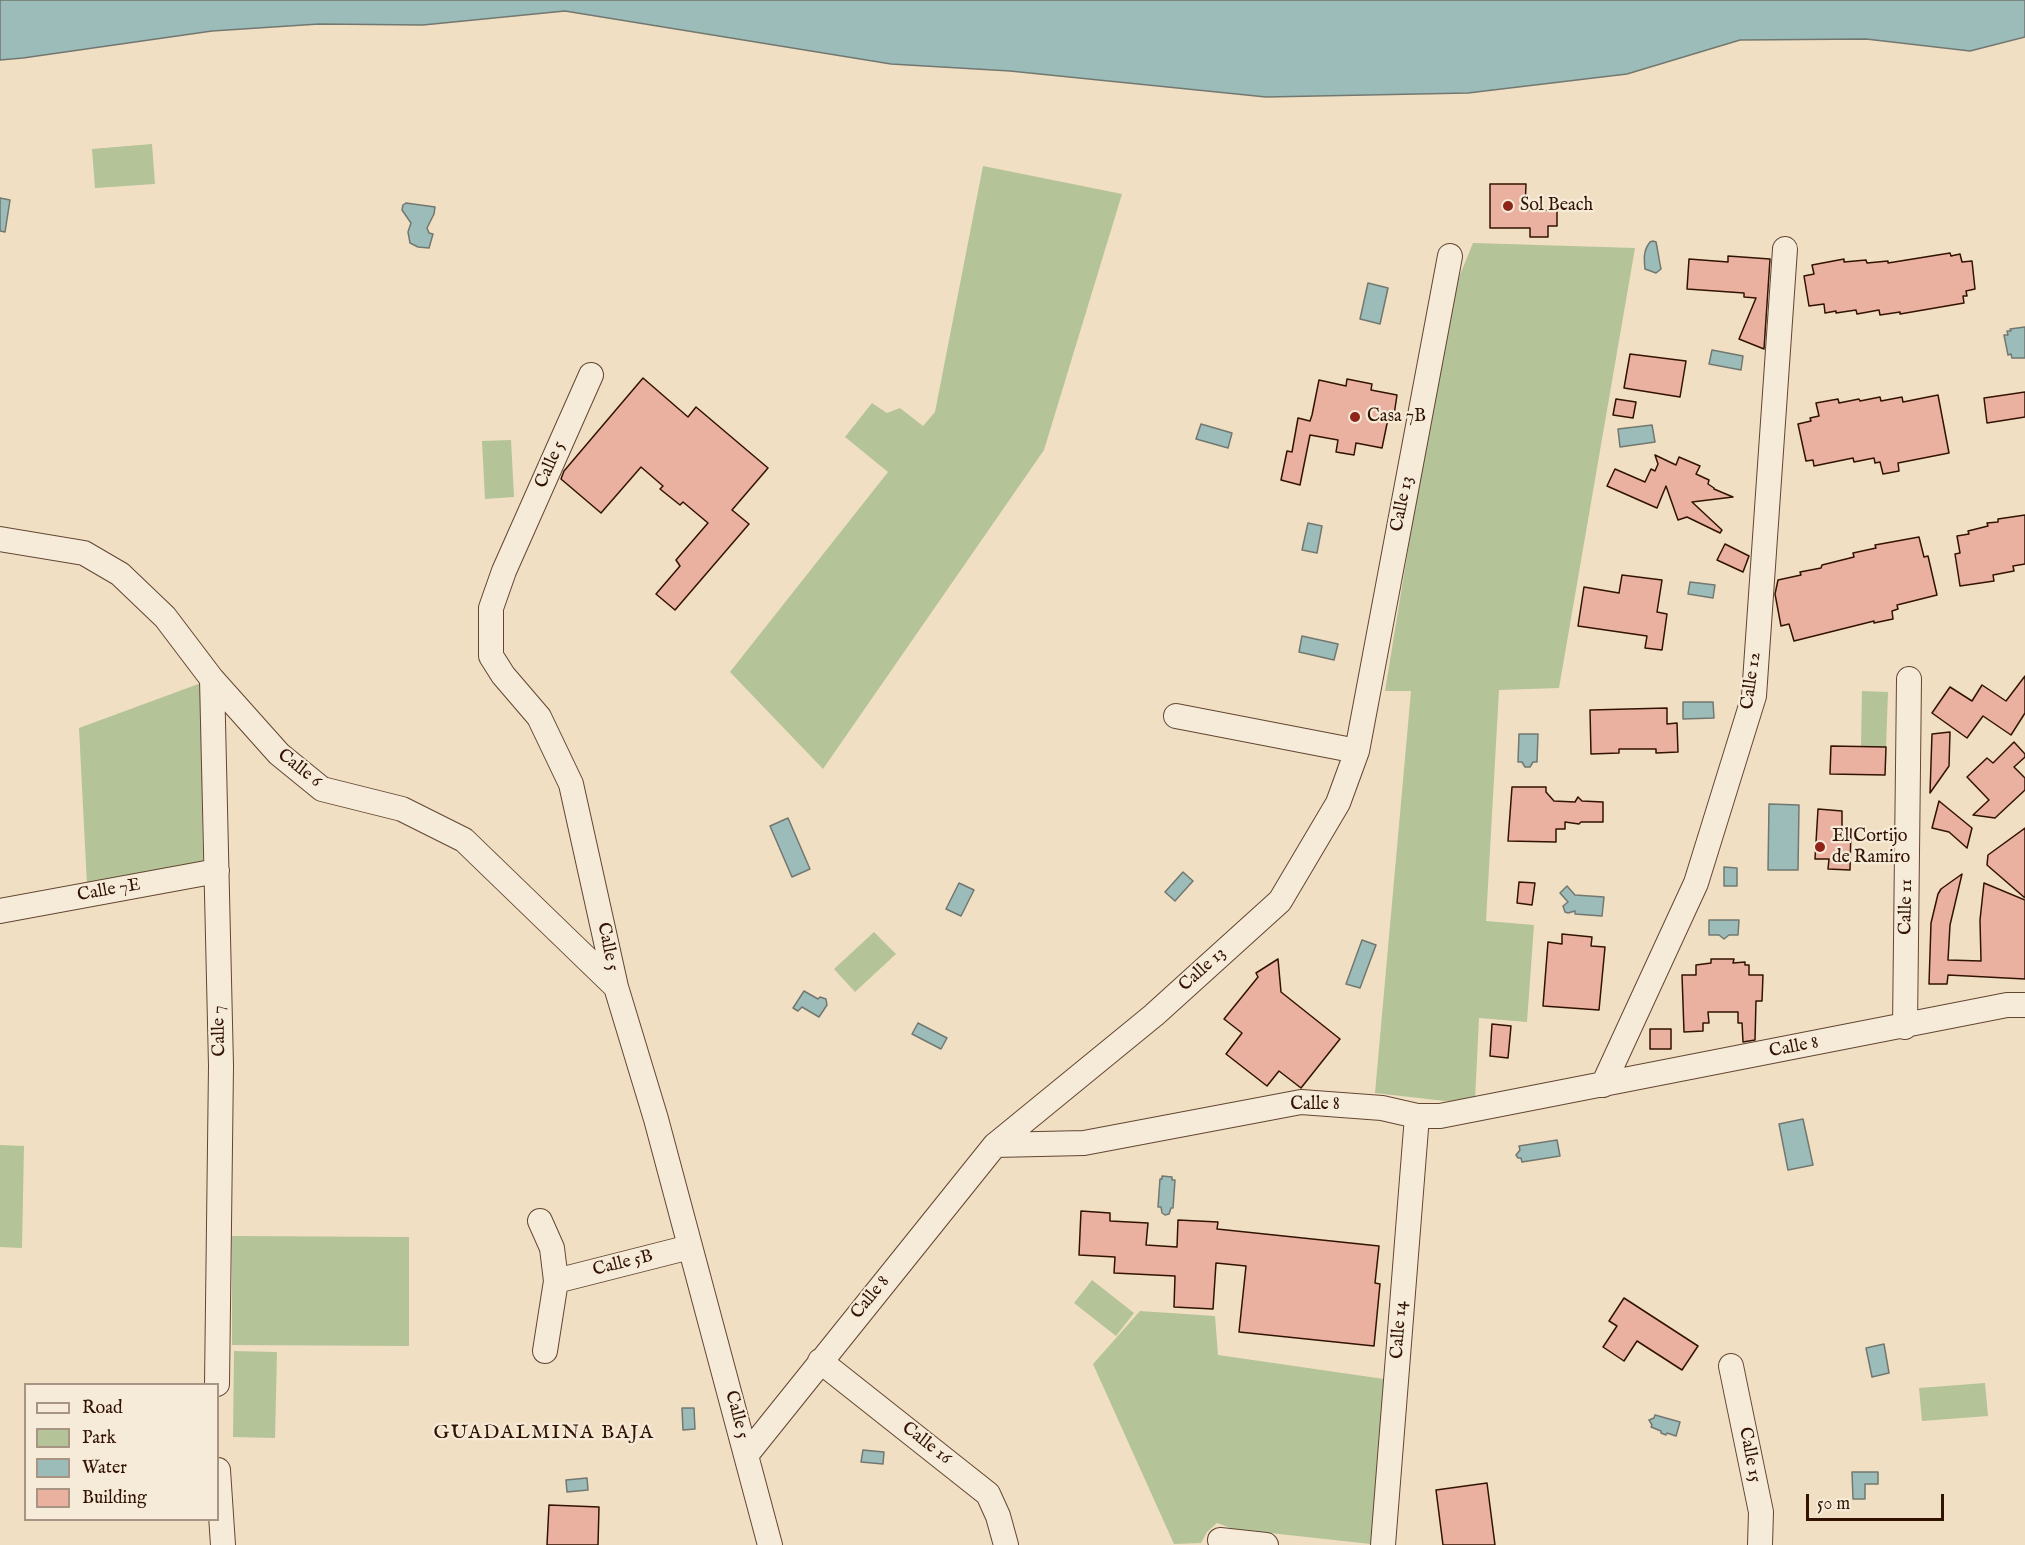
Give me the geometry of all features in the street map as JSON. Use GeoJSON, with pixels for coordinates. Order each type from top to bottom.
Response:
{"type":"FeatureCollection","features":[{"type":"Feature","properties":{"kind":"street","name":"Calle 12"},"geometry":{"type":"LineString","coordinates":[[1603,1086],[1696,883],[1754,696],[1785,249]]}},
{"type":"Feature","properties":{"kind":"street","name":"Calle 13"},"geometry":{"type":"LineString","coordinates":[[995,1145],[1154,1015],[1280,901],[1338,804],[1357,751],[1450,256]]}},
{"type":"Feature","properties":{"kind":"street","name":"Calle 5"},"geometry":{"type":"LineString","coordinates":[[591,375],[504,572],[491,608],[491,656],[502,675],[539,717],[571,784],[616,987],[656,1119],[770,1545]]}},
{"type":"Feature","properties":{"kind":"street","name":"Calle 6"},"geometry":{"type":"LineString","coordinates":[[0,539],[84,553],[120,574],[165,617],[212,679],[279,754],[322,789],[402,809],[464,840],[616,987]]}},
{"type":"Feature","properties":{"kind":"street","name":"Calle 7"},"geometry":{"type":"LineString","coordinates":[[212,679],[221,1066],[218,1383]]}},
{"type":"Feature","properties":{"kind":"street","name":"Calle 11"},"geometry":{"type":"LineString","coordinates":[[1905,1026],[1909,679]]}},
{"type":"Feature","properties":{"kind":"street"},"geometry":{"type":"LineString","coordinates":[[1176,716],[1357,751]]}},
{"type":"Feature","properties":{"kind":"street","name":"Calle 7E"},"geometry":{"type":"LineString","coordinates":[[0,911],[217,871]]}},
{"type":"Feature","properties":{"kind":"street","name":"Calle 8"},"geometry":{"type":"LineString","coordinates":[[747,1454],[995,1145],[1084,1143],[1301,1102],[1382,1108],[1417,1116],[1440,1116],[1603,1086],[2007,1005],[2025,1005]]}},
{"type":"Feature","properties":{"kind":"street","name":"Calle 14"},"geometry":{"type":"LineString","coordinates":[[1383,1545],[1417,1116]]}},
{"type":"Feature","properties":{"kind":"street"},"geometry":{"type":"LineString","coordinates":[[540,1221],[552,1248],[556,1281],[545,1351]]}},
{"type":"Feature","properties":{"kind":"street","name":"Calle 5B"},"geometry":{"type":"LineString","coordinates":[[556,1281],[690,1247]]}},
{"type":"Feature","properties":{"kind":"street","name":"Calle 16"},"geometry":{"type":"LineString","coordinates":[[820,1361],[988,1494],[998,1516],[1005,1545]]}},
{"type":"Feature","properties":{"kind":"street","name":"Calle 15"},"geometry":{"type":"LineString","coordinates":[[1731,1366],[1761,1512],[1760,1545]]}},
{"type":"Feature","properties":{"kind":"street"},"geometry":{"type":"LineString","coordinates":[[219,1485],[223,1545]]}},
{"type":"Feature","properties":{"kind":"street"},"geometry":{"type":"LineString","coordinates":[[1220,1540],[1266,1545]]}},
{"type":"Feature","properties":{"kind":"green space"},"geometry":{"type":"Polygon","coordinates":[[[152,144],[155,184],[95,188],[92,149],[152,144]]]}},
{"type":"Feature","properties":{"kind":"green space"},"geometry":{"type":"Polygon","coordinates":[[[983,166],[1122,194],[1044,450],[823,769],[730,672],[888,472],[845,437],[872,403],[887,413],[900,408],[923,426],[935,412],[983,166]]]}},
{"type":"Feature","properties":{"kind":"green space"},"geometry":{"type":"Polygon","coordinates":[[[1473,243],[1635,248],[1559,688],[1499,690],[1486,921],[1534,925],[1527,1022],[1479,1018],[1475,1100],[1445,1101],[1375,1093],[1411,691],[1385,691],[1448,304],[1473,243]]]}},
{"type":"Feature","properties":{"kind":"green space"},"geometry":{"type":"Polygon","coordinates":[[[511,440],[514,497],[485,499],[482,441],[511,440]]]}},
{"type":"Feature","properties":{"kind":"green space"},"geometry":{"type":"Polygon","coordinates":[[[201,683],[203,864],[87,885],[79,728],[201,683]]]}},
{"type":"Feature","properties":{"kind":"green space"},"geometry":{"type":"Polygon","coordinates":[[[1862,691],[1888,692],[1886,748],[1861,747],[1862,691]]]}},
{"type":"Feature","properties":{"kind":"green space"},"geometry":{"type":"Polygon","coordinates":[[[874,932],[896,954],[855,992],[834,969],[874,932]]]}},
{"type":"Feature","properties":{"kind":"green space"},"geometry":{"type":"Polygon","coordinates":[[[0,1145],[24,1146],[22,1248],[0,1247],[0,1145]]]}},
{"type":"Feature","properties":{"kind":"green space"},"geometry":{"type":"Polygon","coordinates":[[[232,1236],[409,1237],[409,1346],[232,1345],[232,1236]]]}},
{"type":"Feature","properties":{"kind":"green space"},"geometry":{"type":"Polygon","coordinates":[[[1092,1280],[1134,1313],[1116,1336],[1074,1303],[1092,1280]]]}},
{"type":"Feature","properties":{"kind":"green space"},"geometry":{"type":"Polygon","coordinates":[[[1140,1311],[1215,1316],[1218,1355],[1384,1379],[1371,1544],[1233,1529],[1217,1523],[1207,1532],[1201,1543],[1174,1544],[1093,1364],[1140,1311]]]}},
{"type":"Feature","properties":{"kind":"green space"},"geometry":{"type":"Polygon","coordinates":[[[234,1351],[277,1352],[275,1438],[233,1437],[234,1351]]]}},
{"type":"Feature","properties":{"kind":"green space"},"geometry":{"type":"Polygon","coordinates":[[[1985,1383],[1988,1416],[1922,1421],[1919,1388],[1985,1383]]]}},
{"type":"Feature","properties":{"kind":"water"},"geometry":{"type":"Polygon","coordinates":[[[0,0],[2025,0],[2025,37],[1970,51],[1866,39],[1740,40],[1627,74],[1468,93],[1266,97],[1010,71],[891,64],[565,11],[423,25],[319,24],[212,31],[0,60],[0,0]]]}},
{"type":"Feature","properties":{"kind":"water"},"geometry":{"type":"Polygon","coordinates":[[[0,198],[10,200],[5,232],[0,231],[0,198]]]}},
{"type":"Feature","properties":{"kind":"water"},"geometry":{"type":"Polygon","coordinates":[[[406,203],[435,207],[427,228],[429,233],[433,234],[429,248],[418,247],[410,243],[408,232],[411,223],[402,210],[406,203]]]}},
{"type":"Feature","properties":{"kind":"water"},"geometry":{"type":"Polygon","coordinates":[[[1653,241],[1656,242],[1661,269],[1656,273],[1645,269],[1646,249],[1653,241]]]}},
{"type":"Feature","properties":{"kind":"water"},"geometry":{"type":"Polygon","coordinates":[[[1368,283],[1388,288],[1380,324],[1360,319],[1368,283]]]}},
{"type":"Feature","properties":{"kind":"water"},"geometry":{"type":"Polygon","coordinates":[[[2025,327],[2025,358],[2012,358],[2011,354],[2008,355],[2004,335],[2008,335],[2007,331],[2011,331],[2010,329],[2025,327]]]}},
{"type":"Feature","properties":{"kind":"water"},"geometry":{"type":"Polygon","coordinates":[[[1712,350],[1743,356],[1741,370],[1709,364],[1712,350]]]}},
{"type":"Feature","properties":{"kind":"water"},"geometry":{"type":"Polygon","coordinates":[[[1201,424],[1232,433],[1228,448],[1196,439],[1201,424]]]}},
{"type":"Feature","properties":{"kind":"water"},"geometry":{"type":"Polygon","coordinates":[[[1652,425],[1655,442],[1620,447],[1618,429],[1652,425]]]}},
{"type":"Feature","properties":{"kind":"water"},"geometry":{"type":"Polygon","coordinates":[[[1308,523],[1322,526],[1317,553],[1302,550],[1308,523]]]}},
{"type":"Feature","properties":{"kind":"water"},"geometry":{"type":"Polygon","coordinates":[[[1690,582],[1715,585],[1713,598],[1688,594],[1690,582]]]}},
{"type":"Feature","properties":{"kind":"water"},"geometry":{"type":"Polygon","coordinates":[[[1302,636],[1338,644],[1334,660],[1299,652],[1302,636]]]}},
{"type":"Feature","properties":{"kind":"water"},"geometry":{"type":"Polygon","coordinates":[[[1683,702],[1713,702],[1714,718],[1683,719],[1683,702]]]}},
{"type":"Feature","properties":{"kind":"water"},"geometry":{"type":"Polygon","coordinates":[[[1519,734],[1538,734],[1537,762],[1533,762],[1530,767],[1525,767],[1522,762],[1518,762],[1519,734]]]}},
{"type":"Feature","properties":{"kind":"water"},"geometry":{"type":"Polygon","coordinates":[[[1769,804],[1799,805],[1798,870],[1768,870],[1769,804]]]}},
{"type":"Feature","properties":{"kind":"water"},"geometry":{"type":"Polygon","coordinates":[[[788,818],[810,869],[792,877],[770,826],[788,818]]]}},
{"type":"Feature","properties":{"kind":"water"},"geometry":{"type":"Polygon","coordinates":[[[1724,867],[1737,868],[1737,886],[1724,886],[1724,867]]]}},
{"type":"Feature","properties":{"kind":"water"},"geometry":{"type":"Polygon","coordinates":[[[1183,872],[1193,881],[1175,901],[1165,892],[1183,872]]]}},
{"type":"Feature","properties":{"kind":"water"},"geometry":{"type":"Polygon","coordinates":[[[959,883],[974,890],[961,916],[946,909],[959,883]]]}},
{"type":"Feature","properties":{"kind":"water"},"geometry":{"type":"Polygon","coordinates":[[[1567,886],[1575,895],[1604,897],[1602,916],[1575,914],[1575,911],[1565,912],[1563,906],[1568,902],[1560,893],[1567,886]]]}},
{"type":"Feature","properties":{"kind":"water"},"geometry":{"type":"Polygon","coordinates":[[[1709,920],[1739,920],[1738,935],[1729,935],[1724,939],[1719,935],[1709,935],[1709,920]]]}},
{"type":"Feature","properties":{"kind":"water"},"geometry":{"type":"Polygon","coordinates":[[[1362,940],[1376,945],[1360,988],[1346,984],[1362,940]]]}},
{"type":"Feature","properties":{"kind":"water"},"geometry":{"type":"Polygon","coordinates":[[[804,991],[818,999],[820,997],[826,999],[827,1005],[819,1017],[802,1007],[798,1011],[793,1008],[804,991]]]}},
{"type":"Feature","properties":{"kind":"water"},"geometry":{"type":"Polygon","coordinates":[[[918,1023],[947,1038],[941,1049],[912,1034],[918,1023]]]}},
{"type":"Feature","properties":{"kind":"water"},"geometry":{"type":"Polygon","coordinates":[[[1803,1119],[1813,1165],[1788,1170],[1779,1124],[1803,1119]]]}},
{"type":"Feature","properties":{"kind":"water"},"geometry":{"type":"Polygon","coordinates":[[[1557,1140],[1560,1156],[1522,1162],[1521,1158],[1516,1155],[1520,1150],[1519,1146],[1557,1140]]]}},
{"type":"Feature","properties":{"kind":"water"},"geometry":{"type":"Polygon","coordinates":[[[1162,1176],[1172,1177],[1172,1180],[1175,1180],[1173,1208],[1169,1214],[1165,1215],[1161,1207],[1158,1207],[1162,1176]]]}},
{"type":"Feature","properties":{"kind":"water"},"geometry":{"type":"Polygon","coordinates":[[[1884,1344],[1889,1373],[1872,1377],[1866,1348],[1884,1344]]]}},
{"type":"Feature","properties":{"kind":"water"},"geometry":{"type":"Polygon","coordinates":[[[682,1408],[694,1408],[695,1429],[683,1430],[682,1408]]]}},
{"type":"Feature","properties":{"kind":"water"},"geometry":{"type":"Polygon","coordinates":[[[1655,1415],[1680,1422],[1676,1436],[1667,1433],[1666,1435],[1651,1427],[1649,1420],[1655,1415]]]}},
{"type":"Feature","properties":{"kind":"water"},"geometry":{"type":"Polygon","coordinates":[[[863,1450],[884,1452],[883,1464],[861,1462],[863,1450]]]}},
{"type":"Feature","properties":{"kind":"water"},"geometry":{"type":"Polygon","coordinates":[[[1852,1472],[1878,1472],[1878,1484],[1865,1484],[1865,1499],[1853,1499],[1852,1472]]]}},
{"type":"Feature","properties":{"kind":"water"},"geometry":{"type":"Polygon","coordinates":[[[587,1478],[588,1490],[567,1492],[566,1480],[587,1478]]]}},
{"type":"Feature","properties":{"kind":"building","name":"Sol Beach"},"geometry":{"type":"Polygon","coordinates":[[[1490,184],[1526,184],[1525,210],[1557,210],[1557,226],[1548,226],[1548,237],[1530,237],[1530,228],[1490,228],[1490,184]]]}},
{"type":"Feature","properties":{"kind":"building"},"geometry":{"type":"Polygon","coordinates":[[[1950,253],[1951,256],[1960,254],[1962,262],[1972,261],[1975,289],[1966,291],[1967,296],[1963,296],[1964,303],[1900,314],[1900,312],[1880,315],[1879,310],[1857,314],[1856,310],[1825,313],[1824,304],[1809,306],[1804,276],[1814,274],[1812,265],[1844,259],[1844,262],[1866,260],[1867,263],[1888,261],[1888,263],[1950,253]]]}},
{"type":"Feature","properties":{"kind":"building"},"geometry":{"type":"Polygon","coordinates":[[[1728,256],[1770,259],[1764,349],[1739,339],[1756,298],[1744,297],[1744,293],[1687,289],[1689,259],[1728,262],[1728,256]]]}},
{"type":"Feature","properties":{"kind":"building"},"geometry":{"type":"Polygon","coordinates":[[[1630,354],[1686,361],[1680,397],[1624,388],[1630,354]]]}},
{"type":"Feature","properties":{"kind":"building"},"geometry":{"type":"Polygon","coordinates":[[[643,378],[688,417],[696,407],[768,468],[732,510],[749,524],[675,610],[656,594],[680,566],[676,560],[708,523],[683,502],[680,505],[660,489],[663,486],[641,467],[601,513],[561,479],[564,471],[643,378]]]}},
{"type":"Feature","properties":{"kind":"building","name":"Casa 7B"},"geometry":{"type":"Polygon","coordinates":[[[1347,379],[1372,384],[1371,390],[1397,395],[1394,415],[1389,414],[1382,448],[1356,443],[1354,455],[1336,452],[1338,440],[1310,435],[1300,485],[1281,480],[1287,451],[1292,452],[1298,418],[1310,421],[1319,380],[1346,386],[1347,379]]]}},
{"type":"Feature","properties":{"kind":"building"},"geometry":{"type":"Polygon","coordinates":[[[2025,392],[2025,417],[1987,423],[1984,398],[2025,392]]]}},
{"type":"Feature","properties":{"kind":"building"},"geometry":{"type":"Polygon","coordinates":[[[1938,395],[1949,453],[1898,463],[1899,471],[1883,474],[1880,462],[1875,463],[1874,458],[1854,462],[1853,458],[1814,466],[1813,460],[1806,461],[1798,424],[1811,421],[1810,418],[1819,416],[1816,403],[1838,399],[1839,403],[1880,397],[1881,401],[1902,397],[1903,402],[1938,395]]]}},
{"type":"Feature","properties":{"kind":"building"},"geometry":{"type":"Polygon","coordinates":[[[1616,399],[1636,402],[1633,418],[1613,415],[1616,399]]]}},
{"type":"Feature","properties":{"kind":"building"},"geometry":{"type":"Polygon","coordinates":[[[1655,455],[1676,465],[1679,457],[1700,466],[1696,474],[1709,480],[1708,484],[1714,489],[1733,497],[1692,502],[1722,530],[1720,533],[1687,517],[1678,520],[1666,486],[1657,508],[1607,486],[1615,469],[1645,482],[1651,469],[1655,471],[1658,464],[1655,455]]]}},
{"type":"Feature","properties":{"kind":"building"},"geometry":{"type":"Polygon","coordinates":[[[2025,515],[2025,564],[2013,566],[2014,571],[1993,575],[1994,581],[1960,586],[1955,554],[1960,553],[1957,536],[1988,526],[1987,523],[1998,522],[1998,519],[2025,515]]]}},
{"type":"Feature","properties":{"kind":"building"},"geometry":{"type":"Polygon","coordinates":[[[1919,537],[1924,557],[1928,556],[1937,595],[1897,605],[1898,609],[1892,611],[1893,619],[1874,623],[1874,621],[1794,641],[1789,624],[1781,626],[1775,594],[1778,580],[1801,575],[1800,572],[1854,557],[1853,553],[1876,548],[1875,545],[1919,537]]]}},
{"type":"Feature","properties":{"kind":"building"},"geometry":{"type":"Polygon","coordinates":[[[1725,544],[1749,556],[1743,572],[1717,560],[1725,544]]]}},
{"type":"Feature","properties":{"kind":"building"},"geometry":{"type":"Polygon","coordinates":[[[1622,575],[1662,580],[1657,612],[1667,614],[1662,650],[1645,648],[1647,636],[1578,626],[1584,587],[1619,593],[1622,575]]]}},
{"type":"Feature","properties":{"kind":"building"},"geometry":{"type":"Polygon","coordinates":[[[2025,676],[2025,713],[2011,735],[1983,716],[1967,738],[1932,713],[1950,687],[1972,701],[1982,685],[2006,701],[2025,676]]]}},
{"type":"Feature","properties":{"kind":"building"},"geometry":{"type":"Polygon","coordinates":[[[1667,708],[1667,724],[1677,723],[1678,752],[1656,753],[1656,749],[1619,749],[1619,753],[1591,754],[1590,710],[1667,708]]]}},
{"type":"Feature","properties":{"kind":"building"},"geometry":{"type":"Polygon","coordinates":[[[1950,732],[1949,766],[1930,793],[1932,734],[1950,732]]]}},
{"type":"Feature","properties":{"kind":"building"},"geometry":{"type":"Polygon","coordinates":[[[2014,742],[2025,754],[2025,757],[2014,767],[2025,778],[2025,790],[1995,818],[1973,815],[1989,800],[1967,777],[1987,758],[1993,763],[2014,742]]]}},
{"type":"Feature","properties":{"kind":"building"},"geometry":{"type":"Polygon","coordinates":[[[1831,746],[1886,747],[1885,775],[1830,774],[1831,746]]]}},
{"type":"Feature","properties":{"kind":"building"},"geometry":{"type":"Polygon","coordinates":[[[1512,787],[1546,787],[1546,792],[1554,801],[1575,802],[1578,797],[1582,801],[1603,802],[1603,822],[1581,822],[1579,824],[1565,822],[1565,829],[1556,829],[1556,842],[1508,841],[1512,787]]]}},
{"type":"Feature","properties":{"kind":"building"},"geometry":{"type":"Polygon","coordinates":[[[1939,801],[1972,828],[1967,848],[1949,832],[1932,828],[1939,801]]]}},
{"type":"Feature","properties":{"kind":"building"},"geometry":{"type":"Polygon","coordinates":[[[1818,809],[1842,811],[1842,827],[1844,830],[1851,829],[1850,870],[1828,869],[1829,859],[1815,859],[1818,809]]]}},
{"type":"Feature","properties":{"kind":"building"},"geometry":{"type":"Polygon","coordinates":[[[2025,828],[2025,898],[1987,865],[1988,855],[2025,828]]]}},
{"type":"Feature","properties":{"kind":"building"},"geometry":{"type":"Polygon","coordinates":[[[1962,874],[1950,925],[1948,960],[1981,961],[1980,920],[1984,883],[2025,900],[2025,979],[1948,975],[1947,984],[1929,984],[1931,923],[1938,894],[1941,889],[1962,874]]]}},
{"type":"Feature","properties":{"kind":"building"},"geometry":{"type":"Polygon","coordinates":[[[1519,882],[1535,883],[1532,905],[1517,903],[1519,882]]]}},
{"type":"Feature","properties":{"kind":"building"},"geometry":{"type":"Polygon","coordinates":[[[1562,934],[1592,937],[1591,946],[1605,947],[1599,1010],[1543,1006],[1548,942],[1562,944],[1562,934]]]}},
{"type":"Feature","properties":{"kind":"building"},"geometry":{"type":"Polygon","coordinates":[[[1278,959],[1281,992],[1340,1039],[1301,1088],[1279,1071],[1267,1086],[1226,1054],[1242,1033],[1224,1019],[1258,977],[1256,973],[1278,959]]]}},
{"type":"Feature","properties":{"kind":"building"},"geometry":{"type":"Polygon","coordinates":[[[1711,959],[1734,959],[1733,963],[1745,962],[1745,965],[1749,965],[1749,975],[1763,975],[1762,1001],[1756,1001],[1755,1040],[1743,1042],[1742,1023],[1738,1023],[1738,1012],[1708,1012],[1709,1023],[1703,1023],[1703,1031],[1684,1032],[1682,975],[1696,975],[1696,965],[1711,963],[1711,959]]]}},
{"type":"Feature","properties":{"kind":"building"},"geometry":{"type":"Polygon","coordinates":[[[1492,1024],[1511,1026],[1508,1058],[1490,1056],[1492,1024]]]}},
{"type":"Feature","properties":{"kind":"building"},"geometry":{"type":"Polygon","coordinates":[[[1650,1029],[1671,1029],[1671,1049],[1650,1049],[1650,1029]]]}},
{"type":"Feature","properties":{"kind":"building"},"geometry":{"type":"Polygon","coordinates":[[[1081,1211],[1110,1213],[1110,1221],[1148,1223],[1146,1245],[1177,1247],[1178,1220],[1218,1222],[1217,1229],[1379,1246],[1375,1283],[1380,1284],[1374,1346],[1239,1332],[1246,1266],[1216,1263],[1213,1309],[1174,1307],[1175,1276],[1114,1273],[1115,1257],[1079,1255],[1081,1211]]]}},
{"type":"Feature","properties":{"kind":"building"},"geometry":{"type":"Polygon","coordinates":[[[1624,1298],[1698,1346],[1682,1370],[1637,1341],[1624,1361],[1603,1347],[1617,1326],[1609,1321],[1624,1298]]]}},
{"type":"Feature","properties":{"kind":"building"},"geometry":{"type":"Polygon","coordinates":[[[1487,1483],[1495,1545],[1443,1545],[1436,1490],[1487,1483]]]}},
{"type":"Feature","properties":{"kind":"building"},"geometry":{"type":"Polygon","coordinates":[[[549,1505],[599,1507],[598,1545],[547,1545],[549,1505]]]}},
{"type":"Feature","properties":{"kind":"place","name":"Sol Beach"},"geometry":{"type":"Point","coordinates":[1508,206]}},
{"type":"Feature","properties":{"kind":"place","name":"Casa 7B"},"geometry":{"type":"Point","coordinates":[1355,417]}},
{"type":"Feature","properties":{"kind":"place","name":"El Cortijo de Ramiro"},"geometry":{"type":"Point","coordinates":[1820,847]}},
{"type":"Feature","properties":{"kind":"district","name":"GUADALMINA BAJA"},"geometry":{"type":"Point","coordinates":[544,1434]}}]}
